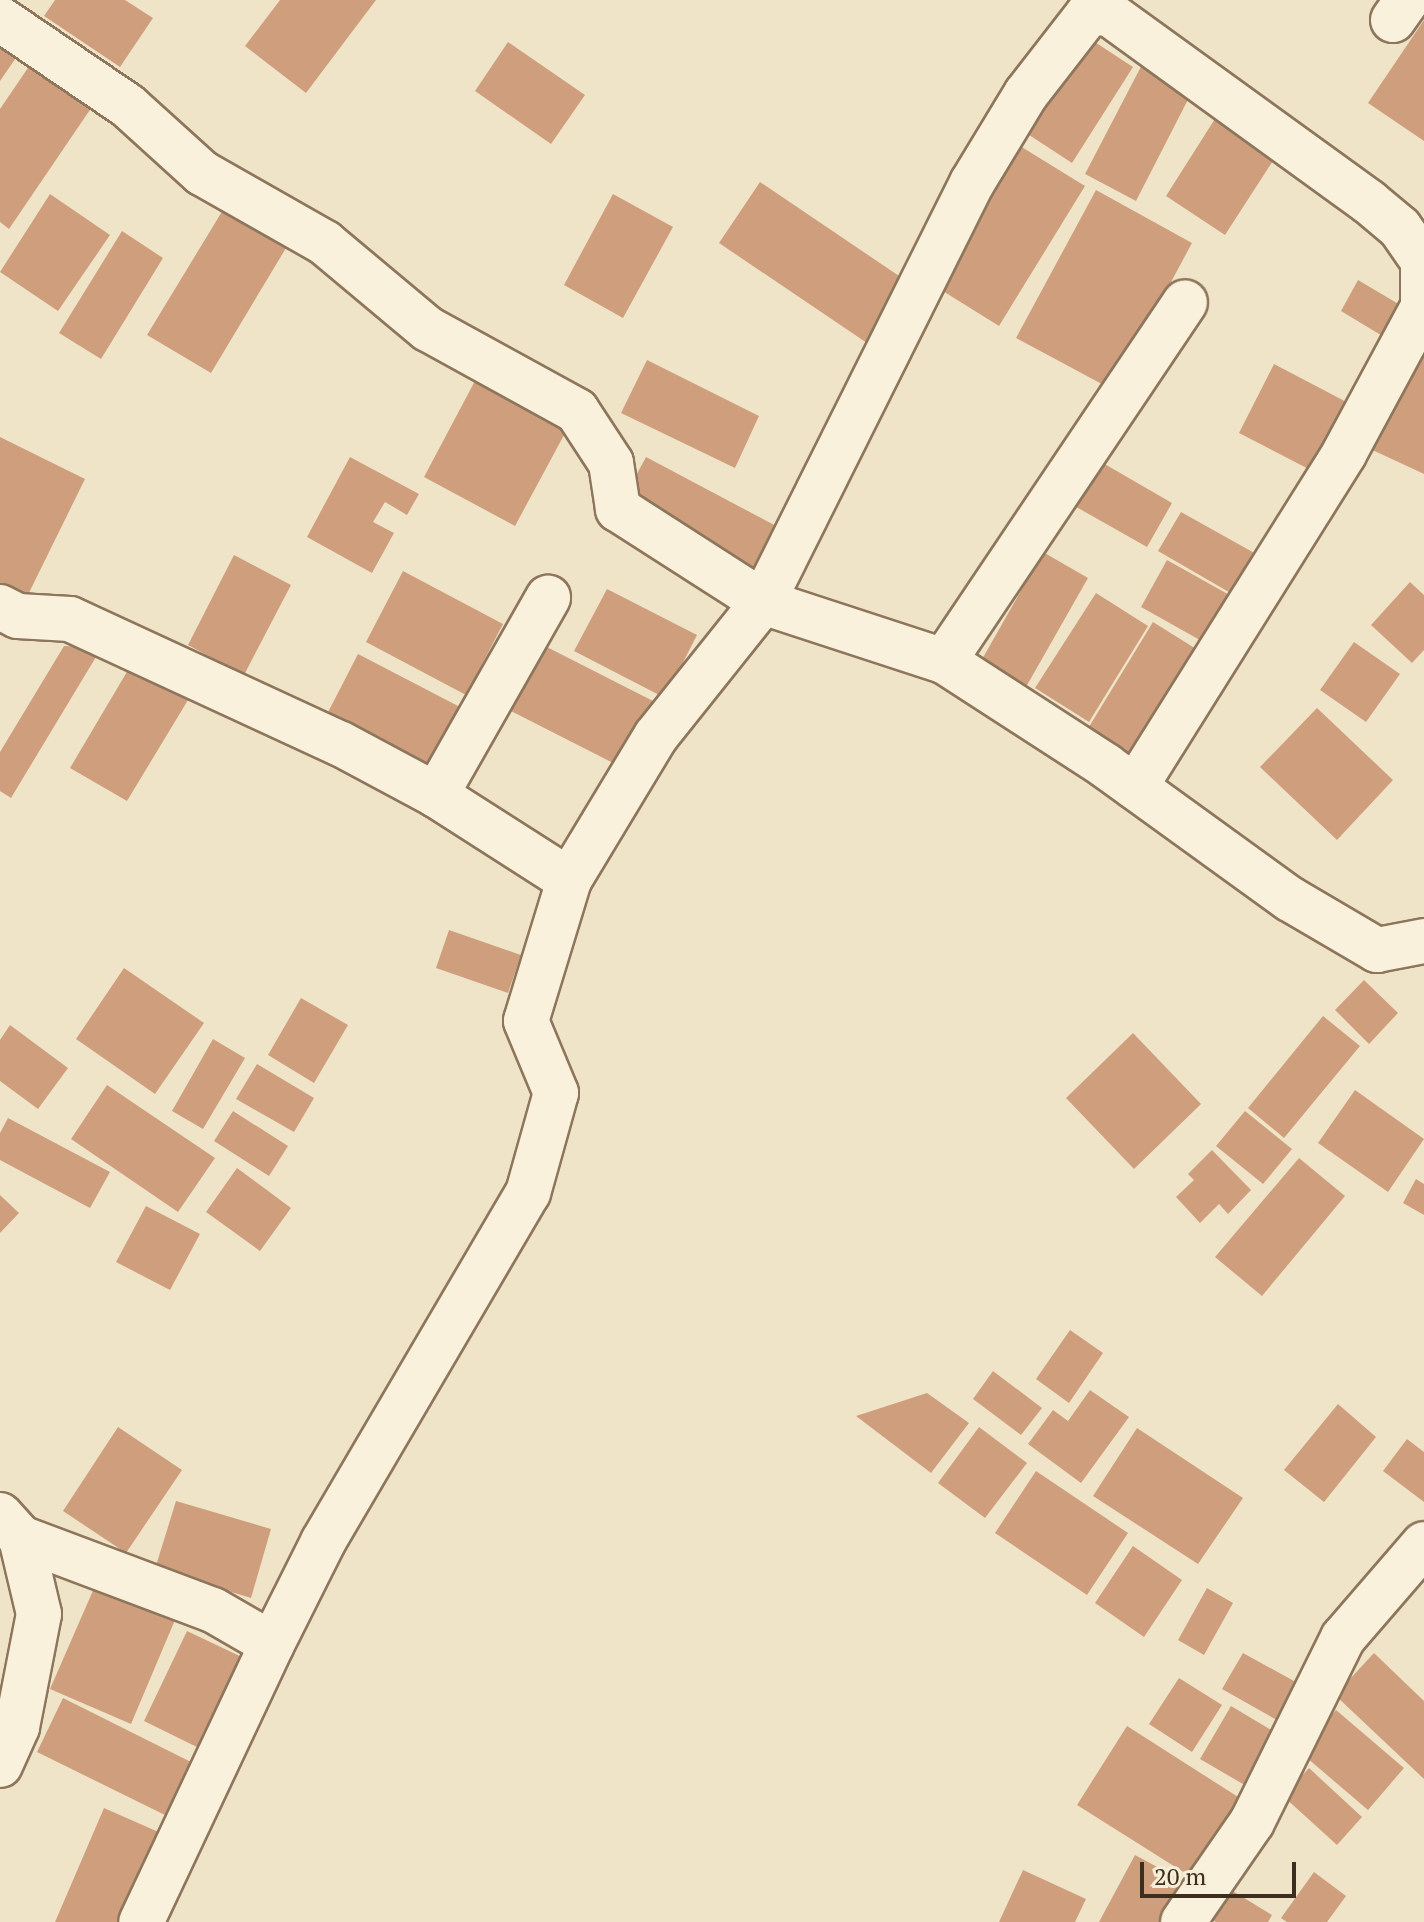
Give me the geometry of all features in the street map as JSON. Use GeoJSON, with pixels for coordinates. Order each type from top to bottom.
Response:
{"type":"FeatureCollection","features":[{"type":"Feature","properties":{"kind":"street"},"geometry":{"type":"LineString","coordinates":[[141,1922],[323,1542],[528,1193],[556,1093],[526,1021],[569,880],[656,736],[763,602],[972,183],[1026,94],[1088,14],[1108,13],[1369,202],[1400,228],[1423,261],[1423,307],[1344,454],[1135,787]]}},
{"type":"Feature","properties":{"kind":"street"},"geometry":{"type":"LineString","coordinates":[[0,19],[128,106],[202,173],[325,243],[428,329],[577,411],[611,463],[618,509],[763,602],[944,661],[1135,787],[1290,899],[1377,950],[1424,941]]}},
{"type":"Feature","properties":{"kind":"street"},"geometry":{"type":"LineString","coordinates":[[944,661],[1185,303]]}},
{"type":"Feature","properties":{"kind":"street"},"geometry":{"type":"LineString","coordinates":[[436,795],[548,598]]}},
{"type":"Feature","properties":{"kind":"street"},"geometry":{"type":"LineString","coordinates":[[0,607],[18,616],[70,619],[341,744],[436,795],[569,880]]}},
{"type":"Feature","properties":{"kind":"street"},"geometry":{"type":"LineString","coordinates":[[10,1527],[213,1610],[272,1644]]}},
{"type":"Feature","properties":{"kind":"street"},"geometry":{"type":"LineString","coordinates":[[0,1765],[17,1727],[39,1614],[10,1527]]}},
{"type":"Feature","properties":{"kind":"street"},"geometry":{"type":"LineString","coordinates":[[1183,1922],[1252,1822],[1343,1638],[1424,1544]]}},
{"type":"Feature","properties":{"kind":"building"},"geometry":{"type":"Polygon","coordinates":[[[55,0],[125,0],[153,18],[120,67],[44,16],[55,0]]]}},
{"type":"Feature","properties":{"kind":"building"},"geometry":{"type":"Polygon","coordinates":[[[280,0],[376,0],[306,93],[245,46],[280,0]]]}},
{"type":"Feature","properties":{"kind":"building"},"geometry":{"type":"Polygon","coordinates":[[[1424,20],[1424,141],[1368,103],[1424,20]]]}},
{"type":"Feature","properties":{"kind":"building"},"geometry":{"type":"Polygon","coordinates":[[[0,34],[22,49],[0,81],[0,34]]]}},
{"type":"Feature","properties":{"kind":"building"},"geometry":{"type":"Polygon","coordinates":[[[1084,35],[1133,67],[1072,163],[1023,131],[1084,35]]]}},
{"type":"Feature","properties":{"kind":"building"},"geometry":{"type":"Polygon","coordinates":[[[508,42],[585,95],[551,144],[475,91],[508,42]]]}},
{"type":"Feature","properties":{"kind":"building"},"geometry":{"type":"Polygon","coordinates":[[[36,56],[98,98],[9,229],[0,222],[0,109],[36,56]]]}},
{"type":"Feature","properties":{"kind":"building"},"geometry":{"type":"Polygon","coordinates":[[[1146,57],[1196,84],[1136,201],[1085,174],[1146,57]]]}},
{"type":"Feature","properties":{"kind":"building"},"geometry":{"type":"Polygon","coordinates":[[[1218,114],[1278,153],[1225,235],[1166,196],[1218,114]]]}},
{"type":"Feature","properties":{"kind":"building"},"geometry":{"type":"Polygon","coordinates":[[[1015,143],[1085,186],[999,326],[930,283],[1015,143]]]}},
{"type":"Feature","properties":{"kind":"building"},"geometry":{"type":"Polygon","coordinates":[[[760,182],[908,282],[867,343],[719,243],[760,182]]]}},
{"type":"Feature","properties":{"kind":"building"},"geometry":{"type":"Polygon","coordinates":[[[1096,190],[1192,243],[1113,390],[1016,338],[1096,190]]]}},
{"type":"Feature","properties":{"kind":"building"},"geometry":{"type":"Polygon","coordinates":[[[50,194],[110,235],[58,311],[0,272],[50,194]]]}},
{"type":"Feature","properties":{"kind":"building"},"geometry":{"type":"Polygon","coordinates":[[[613,194],[673,227],[623,318],[564,285],[613,194]]]}},
{"type":"Feature","properties":{"kind":"building"},"geometry":{"type":"Polygon","coordinates":[[[229,200],[292,238],[211,373],[147,335],[229,200]]]}},
{"type":"Feature","properties":{"kind":"building"},"geometry":{"type":"Polygon","coordinates":[[[122,231],[163,258],[101,359],[59,333],[122,231]]]}},
{"type":"Feature","properties":{"kind":"building"},"geometry":{"type":"Polygon","coordinates":[[[1358,280],[1412,312],[1394,343],[1341,311],[1358,280]]]}},
{"type":"Feature","properties":{"kind":"building"},"geometry":{"type":"Polygon","coordinates":[[[1424,351],[1424,474],[1366,447],[1424,351]]]}},
{"type":"Feature","properties":{"kind":"building"},"geometry":{"type":"Polygon","coordinates":[[[647,360],[759,416],[735,468],[621,413],[647,360]]]}},
{"type":"Feature","properties":{"kind":"building"},"geometry":{"type":"Polygon","coordinates":[[[485,362],[577,411],[515,526],[424,477],[485,362]]]}},
{"type":"Feature","properties":{"kind":"building"},"geometry":{"type":"Polygon","coordinates":[[[1274,364],[1356,407],[1322,476],[1239,433],[1274,364]]]}},
{"type":"Feature","properties":{"kind":"building"},"geometry":{"type":"Polygon","coordinates":[[[0,437],[85,479],[21,609],[0,599],[0,437]]]}},
{"type":"Feature","properties":{"kind":"building"},"geometry":{"type":"Polygon","coordinates":[[[350,457],[419,494],[407,515],[385,502],[373,522],[394,533],[372,573],[307,537],[350,457]]]}},
{"type":"Feature","properties":{"kind":"building"},"geometry":{"type":"Polygon","coordinates":[[[646,457],[778,527],[751,579],[618,509],[646,457]]]}},
{"type":"Feature","properties":{"kind":"building"},"geometry":{"type":"Polygon","coordinates":[[[1096,459],[1172,503],[1147,547],[1071,504],[1096,459]]]}},
{"type":"Feature","properties":{"kind":"building"},"geometry":{"type":"Polygon","coordinates":[[[1181,512],[1258,555],[1234,595],[1158,551],[1181,512]]]}},
{"type":"Feature","properties":{"kind":"building"},"geometry":{"type":"Polygon","coordinates":[[[1043,552],[1088,578],[1026,687],[981,661],[1043,552]]]}},
{"type":"Feature","properties":{"kind":"building"},"geometry":{"type":"Polygon","coordinates":[[[234,555],[291,585],[244,675],[188,645],[234,555]]]}},
{"type":"Feature","properties":{"kind":"building"},"geometry":{"type":"Polygon","coordinates":[[[1167,560],[1233,597],[1207,644],[1141,607],[1167,560]]]}},
{"type":"Feature","properties":{"kind":"building"},"geometry":{"type":"Polygon","coordinates":[[[403,571],[503,624],[466,695],[366,642],[403,571]]]}},
{"type":"Feature","properties":{"kind":"building"},"geometry":{"type":"Polygon","coordinates":[[[1410,582],[1424,595],[1424,650],[1412,663],[1371,625],[1410,582]]]}},
{"type":"Feature","properties":{"kind":"building"},"geometry":{"type":"Polygon","coordinates":[[[607,589],[697,635],[665,698],[574,651],[607,589]]]}},
{"type":"Feature","properties":{"kind":"building"},"geometry":{"type":"Polygon","coordinates":[[[1096,593],[1148,626],[1089,722],[1035,688],[1096,593]]]}},
{"type":"Feature","properties":{"kind":"building"},"geometry":{"type":"Polygon","coordinates":[[[1153,622],[1201,652],[1132,764],[1084,735],[1153,622]]]}},
{"type":"Feature","properties":{"kind":"building"},"geometry":{"type":"Polygon","coordinates":[[[1354,642],[1400,674],[1366,722],[1320,690],[1354,642]]]}},
{"type":"Feature","properties":{"kind":"building"},"geometry":{"type":"Polygon","coordinates":[[[539,643],[653,701],[619,766],[505,708],[539,643]]]}},
{"type":"Feature","properties":{"kind":"building"},"geometry":{"type":"Polygon","coordinates":[[[64,646],[102,647],[11,798],[0,791],[0,752],[64,646]]]}},
{"type":"Feature","properties":{"kind":"building"},"geometry":{"type":"Polygon","coordinates":[[[358,654],[460,707],[426,770],[325,718],[358,654]]]}},
{"type":"Feature","properties":{"kind":"building"},"geometry":{"type":"Polygon","coordinates":[[[131,665],[188,700],[127,801],[70,768],[131,665]]]}},
{"type":"Feature","properties":{"kind":"building"},"geometry":{"type":"Polygon","coordinates":[[[1317,708],[1393,780],[1337,840],[1260,767],[1317,708]]]}},
{"type":"Feature","properties":{"kind":"building"},"geometry":{"type":"Polygon","coordinates":[[[449,930],[521,955],[508,993],[436,968],[449,930]]]}},
{"type":"Feature","properties":{"kind":"building"},"geometry":{"type":"Polygon","coordinates":[[[124,968],[204,1023],[155,1094],[76,1039],[124,968]]]}},
{"type":"Feature","properties":{"kind":"building"},"geometry":{"type":"Polygon","coordinates":[[[1364,980],[1398,1013],[1369,1044],[1335,1010],[1364,980]]]}},
{"type":"Feature","properties":{"kind":"building"},"geometry":{"type":"Polygon","coordinates":[[[301,998],[348,1025],[314,1083],[268,1055],[301,998]]]}},
{"type":"Feature","properties":{"kind":"building"},"geometry":{"type":"Polygon","coordinates":[[[1323,1016],[1360,1046],[1284,1138],[1248,1108],[1323,1016]]]}},
{"type":"Feature","properties":{"kind":"building"},"geometry":{"type":"Polygon","coordinates":[[[10,1025],[68,1068],[38,1109],[0,1081],[0,1040],[10,1025]]]}},
{"type":"Feature","properties":{"kind":"building"},"geometry":{"type":"Polygon","coordinates":[[[1133,1033],[1201,1104],[1134,1169],[1066,1098],[1133,1033]]]}},
{"type":"Feature","properties":{"kind":"building"},"geometry":{"type":"Polygon","coordinates":[[[213,1039],[245,1058],[203,1129],[172,1111],[213,1039]]]}},
{"type":"Feature","properties":{"kind":"building"},"geometry":{"type":"Polygon","coordinates":[[[257,1064],[314,1098],[294,1132],[236,1099],[257,1064]]]}},
{"type":"Feature","properties":{"kind":"building"},"geometry":{"type":"Polygon","coordinates":[[[107,1085],[215,1158],[178,1212],[71,1139],[107,1085]]]}},
{"type":"Feature","properties":{"kind":"building"},"geometry":{"type":"Polygon","coordinates":[[[1355,1090],[1424,1139],[1388,1192],[1318,1143],[1355,1090]]]}},
{"type":"Feature","properties":{"kind":"building"},"geometry":{"type":"Polygon","coordinates":[[[233,1111],[288,1146],[269,1176],[214,1141],[233,1111]]]}},
{"type":"Feature","properties":{"kind":"building"},"geometry":{"type":"Polygon","coordinates":[[[1245,1111],[1292,1149],[1263,1184],[1216,1146],[1245,1111]]]}},
{"type":"Feature","properties":{"kind":"building"},"geometry":{"type":"Polygon","coordinates":[[[8,1118],[110,1172],[90,1208],[0,1160],[0,1133],[8,1118]]]}},
{"type":"Feature","properties":{"kind":"building"},"geometry":{"type":"Polygon","coordinates":[[[1212,1150],[1251,1190],[1228,1214],[1219,1204],[1200,1223],[1176,1197],[1194,1180],[1188,1174],[1212,1150]]]}},
{"type":"Feature","properties":{"kind":"building"},"geometry":{"type":"Polygon","coordinates":[[[1299,1158],[1345,1196],[1262,1296],[1215,1257],[1299,1158]]]}},
{"type":"Feature","properties":{"kind":"building"},"geometry":{"type":"Polygon","coordinates":[[[237,1168],[291,1208],[260,1251],[206,1212],[237,1168]]]}},
{"type":"Feature","properties":{"kind":"building"},"geometry":{"type":"Polygon","coordinates":[[[1416,1179],[1424,1184],[1424,1215],[1403,1203],[1416,1179]]]}},
{"type":"Feature","properties":{"kind":"building"},"geometry":{"type":"Polygon","coordinates":[[[0,1195],[19,1213],[0,1233],[0,1195]]]}},
{"type":"Feature","properties":{"kind":"building"},"geometry":{"type":"Polygon","coordinates":[[[146,1206],[200,1234],[170,1290],[116,1262],[146,1206]]]}},
{"type":"Feature","properties":{"kind":"building"},"geometry":{"type":"Polygon","coordinates":[[[1070,1330],[1103,1353],[1069,1403],[1036,1379],[1070,1330]]]}},
{"type":"Feature","properties":{"kind":"building"},"geometry":{"type":"Polygon","coordinates":[[[993,1371],[1042,1408],[1021,1435],[973,1399],[993,1371]]]}},
{"type":"Feature","properties":{"kind":"building"},"geometry":{"type":"Polygon","coordinates":[[[1090,1390],[1129,1417],[1081,1483],[1028,1444],[1053,1410],[1068,1421],[1090,1390]]]}},
{"type":"Feature","properties":{"kind":"building"},"geometry":{"type":"Polygon","coordinates":[[[927,1393],[969,1423],[931,1473],[856,1416],[927,1393]]]}},
{"type":"Feature","properties":{"kind":"building"},"geometry":{"type":"Polygon","coordinates":[[[1338,1404],[1376,1437],[1324,1502],[1284,1470],[1338,1404]]]}},
{"type":"Feature","properties":{"kind":"building"},"geometry":{"type":"Polygon","coordinates":[[[118,1427],[182,1470],[126,1553],[63,1511],[118,1427]]]}},
{"type":"Feature","properties":{"kind":"building"},"geometry":{"type":"Polygon","coordinates":[[[979,1427],[1027,1463],[985,1518],[938,1483],[979,1427]]]}},
{"type":"Feature","properties":{"kind":"building"},"geometry":{"type":"Polygon","coordinates":[[[1137,1428],[1243,1498],[1198,1564],[1093,1496],[1137,1428]]]}},
{"type":"Feature","properties":{"kind":"building"},"geometry":{"type":"Polygon","coordinates":[[[1407,1439],[1424,1452],[1424,1502],[1383,1471],[1407,1439]]]}},
{"type":"Feature","properties":{"kind":"building"},"geometry":{"type":"Polygon","coordinates":[[[1036,1471],[1128,1533],[1087,1595],[995,1533],[1036,1471]]]}},
{"type":"Feature","properties":{"kind":"building"},"geometry":{"type":"Polygon","coordinates":[[[176,1501],[271,1529],[251,1598],[155,1569],[176,1501]]]}},
{"type":"Feature","properties":{"kind":"building"},"geometry":{"type":"Polygon","coordinates":[[[1133,1546],[1182,1580],[1144,1637],[1095,1603],[1133,1546]]]}},
{"type":"Feature","properties":{"kind":"building"},"geometry":{"type":"Polygon","coordinates":[[[95,1586],[175,1620],[131,1724],[50,1689],[95,1586]]]}},
{"type":"Feature","properties":{"kind":"building"},"geometry":{"type":"Polygon","coordinates":[[[1207,1588],[1233,1603],[1204,1655],[1178,1640],[1207,1588]]]}},
{"type":"Feature","properties":{"kind":"building"},"geometry":{"type":"Polygon","coordinates":[[[187,1631],[246,1659],[203,1750],[144,1721],[187,1631]]]}},
{"type":"Feature","properties":{"kind":"building"},"geometry":{"type":"Polygon","coordinates":[[[1243,1653],[1312,1691],[1291,1728],[1222,1689],[1243,1653]]]}},
{"type":"Feature","properties":{"kind":"building"},"geometry":{"type":"Polygon","coordinates":[[[1374,1653],[1424,1701],[1424,1779],[1335,1695],[1374,1653]]]}},
{"type":"Feature","properties":{"kind":"building"},"geometry":{"type":"Polygon","coordinates":[[[1179,1678],[1222,1705],[1192,1752],[1149,1724],[1179,1678]]]}},
{"type":"Feature","properties":{"kind":"building"},"geometry":{"type":"Polygon","coordinates":[[[63,1698],[195,1764],[169,1817],[37,1752],[63,1698]]]}},
{"type":"Feature","properties":{"kind":"building"},"geometry":{"type":"Polygon","coordinates":[[[1231,1706],[1278,1734],[1248,1787],[1200,1759],[1231,1706]]]}},
{"type":"Feature","properties":{"kind":"building"},"geometry":{"type":"Polygon","coordinates":[[[1336,1710],[1404,1768],[1368,1810],[1300,1752],[1336,1710]]]}},
{"type":"Feature","properties":{"kind":"building"},"geometry":{"type":"Polygon","coordinates":[[[1127,1726],[1246,1802],[1196,1880],[1077,1805],[1127,1726]]]}},
{"type":"Feature","properties":{"kind":"building"},"geometry":{"type":"Polygon","coordinates":[[[1309,1768],[1362,1817],[1337,1845],[1283,1796],[1309,1768]]]}},
{"type":"Feature","properties":{"kind":"building"},"geometry":{"type":"Polygon","coordinates":[[[104,1808],[163,1834],[125,1922],[55,1922],[104,1808]]]}},
{"type":"Feature","properties":{"kind":"building"},"geometry":{"type":"Polygon","coordinates":[[[1135,1855],[1187,1883],[1166,1922],[1099,1922],[1135,1855]]]}},
{"type":"Feature","properties":{"kind":"building"},"geometry":{"type":"Polygon","coordinates":[[[1023,1870],[1086,1899],[1075,1922],[999,1922],[1023,1870]]]}},
{"type":"Feature","properties":{"kind":"building"},"geometry":{"type":"Polygon","coordinates":[[[1314,1872],[1346,1896],[1327,1922],[1287,1922],[1281,1918],[1314,1872]]]}},
{"type":"Feature","properties":{"kind":"building"},"geometry":{"type":"Polygon","coordinates":[[[1218,1882],[1272,1915],[1268,1922],[1216,1922],[1199,1912],[1218,1882]]]}}]}
